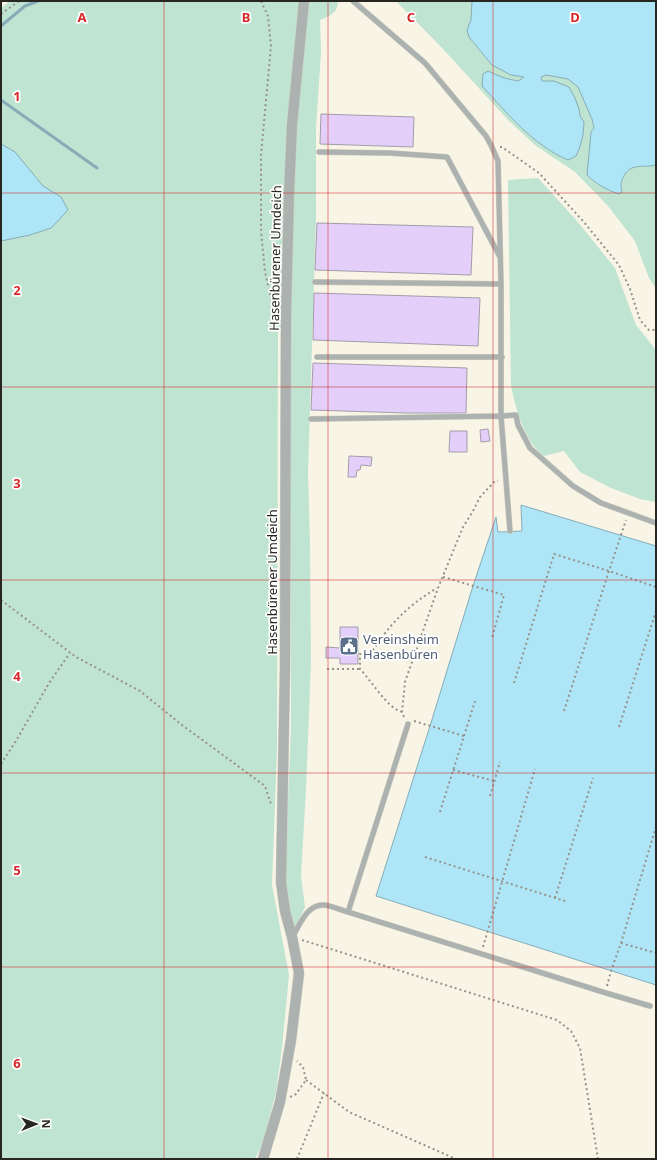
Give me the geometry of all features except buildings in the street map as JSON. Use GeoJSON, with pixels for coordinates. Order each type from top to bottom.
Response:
{"type":"FeatureCollection","features":[{"type":"Feature","properties":{"kind":"street","name":"Hasenbürener Umdeich"},"geometry":{"type":"LineString","coordinates":[[263,1159],[280,1102],[289,1052],[299,973],[285,911],[281,882],[285,667],[286,316],[289,195],[292,125],[304,1]]}},
{"type":"Feature","properties":{"kind":"lane"},"geometry":{"type":"LineString","coordinates":[[353,1],[425,63],[486,136],[498,161],[502,357],[501,416],[510,531]]}},
{"type":"Feature","properties":{"kind":"lane"},"geometry":{"type":"LineString","coordinates":[[319,152],[390,153],[447,156],[500,258]]}},
{"type":"Feature","properties":{"kind":"lane"},"geometry":{"type":"LineString","coordinates":[[315,282],[501,284]]}},
{"type":"Feature","properties":{"kind":"lane"},"geometry":{"type":"LineString","coordinates":[[317,357],[502,357]]}},
{"type":"Feature","properties":{"kind":"lane"},"geometry":{"type":"LineString","coordinates":[[311,419],[516,415],[518,425],[530,448],[573,486],[601,504],[656,523]]}},
{"type":"Feature","properties":{"kind":"lane"},"geometry":{"type":"LineString","coordinates":[[348,912],[408,724]]}},
{"type":"Feature","properties":{"kind":"lane"},"geometry":{"type":"LineString","coordinates":[[292,937],[306,913],[314,907],[323,905],[650,1006]]}},
{"type":"Feature","properties":{"kind":"path"},"geometry":{"type":"LineString","coordinates":[[1,14],[19,1]]}},
{"type":"Feature","properties":{"kind":"path"},"geometry":{"type":"LineString","coordinates":[[261,1],[268,16],[271,46],[260,155],[261,231],[265,272],[273,306],[286,316]]}},
{"type":"Feature","properties":{"kind":"path"},"geometry":{"type":"LineString","coordinates":[[491,145],[502,147],[539,173],[583,221],[619,265],[630,289],[640,320],[649,330],[656,330]]}},
{"type":"Feature","properties":{"kind":"path"},"geometry":{"type":"LineString","coordinates":[[408,724],[402,712],[405,682],[442,577],[463,527],[480,497],[494,481],[507,480]]}},
{"type":"Feature","properties":{"kind":"path"},"geometry":{"type":"LineString","coordinates":[[564,711],[628,514]]}},
{"type":"Feature","properties":{"kind":"path"},"geometry":{"type":"LineString","coordinates":[[514,682],[554,554],[656,586]]}},
{"type":"Feature","properties":{"kind":"path"},"geometry":{"type":"LineString","coordinates":[[442,577],[504,595],[492,638]]}},
{"type":"Feature","properties":{"kind":"path"},"geometry":{"type":"LineString","coordinates":[[402,712],[396,710],[385,699],[360,669],[360,654],[371,653],[383,634],[398,618],[421,597],[438,588]]}},
{"type":"Feature","properties":{"kind":"path"},"geometry":{"type":"LineString","coordinates":[[1,600],[76,657],[140,691],[182,725],[265,786],[271,802],[271,810]]}},
{"type":"Feature","properties":{"kind":"path"},"geometry":{"type":"LineString","coordinates":[[619,727],[656,610]]}},
{"type":"Feature","properties":{"kind":"path"},"geometry":{"type":"LineString","coordinates":[[1,764],[49,683],[70,652]]}},
{"type":"Feature","properties":{"kind":"path"},"geometry":{"type":"LineString","coordinates":[[327,669],[360,669]]}},
{"type":"Feature","properties":{"kind":"path"},"geometry":{"type":"LineString","coordinates":[[439,815],[475,700]]}},
{"type":"Feature","properties":{"kind":"path"},"geometry":{"type":"LineString","coordinates":[[405,718],[464,736]]}},
{"type":"Feature","properties":{"kind":"path"},"geometry":{"type":"LineString","coordinates":[[490,796],[500,762]]}},
{"type":"Feature","properties":{"kind":"path"},"geometry":{"type":"LineString","coordinates":[[481,954],[534,769]]}},
{"type":"Feature","properties":{"kind":"path"},"geometry":{"type":"LineString","coordinates":[[453,770],[494,781]]}},
{"type":"Feature","properties":{"kind":"path"},"geometry":{"type":"LineString","coordinates":[[555,898],[593,778]]}},
{"type":"Feature","properties":{"kind":"path"},"geometry":{"type":"LineString","coordinates":[[606,993],[611,971],[622,943],[656,827]]}},
{"type":"Feature","properties":{"kind":"path"},"geometry":{"type":"LineString","coordinates":[[425,857],[568,902]]}},
{"type":"Feature","properties":{"kind":"path"},"geometry":{"type":"LineString","coordinates":[[292,937],[557,1020],[571,1031],[580,1048],[598,1159]]}},
{"type":"Feature","properties":{"kind":"path"},"geometry":{"type":"LineString","coordinates":[[622,943],[656,954]]}},
{"type":"Feature","properties":{"kind":"path"},"geometry":{"type":"LineString","coordinates":[[289,1052],[303,1067],[306,1080],[349,1112],[456,1159]]}},
{"type":"Feature","properties":{"kind":"path"},"geometry":{"type":"LineString","coordinates":[[280,1102],[296,1094],[306,1080]]}},
{"type":"Feature","properties":{"kind":"path"},"geometry":{"type":"LineString","coordinates":[[297,1159],[324,1093]]}},
{"type":"Feature","properties":{"kind":"green space"},"geometry":{"type":"Polygon","coordinates":[[[10,1],[338,1],[335,11],[320,20],[321,52],[316,128],[316,217],[308,473],[311,662],[301,876],[305,907],[295,928],[290,911],[286,882],[291,727],[291,338],[278,327],[277,749],[272,885],[289,975],[276,1092],[263,1143],[255,1159],[1,1159],[1,8],[10,1]]]}},
{"type":"Feature","properties":{"kind":"green space"},"geometry":{"type":"Polygon","coordinates":[[[396,1],[472,1],[471,20],[467,30],[511,75],[525,77],[519,81],[504,78],[488,71],[482,86],[511,118],[532,137],[555,154],[568,160],[580,147],[584,122],[580,116],[579,109],[554,81],[542,81],[541,76],[546,75],[568,79],[578,87],[592,119],[594,128],[591,132],[587,175],[592,180],[609,190],[622,192],[622,181],[625,174],[631,168],[656,165],[656,288],[649,278],[635,241],[608,206],[575,172],[535,145],[509,121],[444,50],[396,1]]]}},
{"type":"Feature","properties":{"kind":"green space"},"geometry":{"type":"Polygon","coordinates":[[[538,178],[577,221],[615,268],[636,325],[656,350],[656,502],[640,499],[611,488],[580,472],[564,451],[544,456],[532,444],[521,422],[511,385],[508,180],[538,178]]]}},
{"type":"Feature","properties":{"kind":"water"},"geometry":{"type":"Polygon","coordinates":[[[472,1],[656,1],[656,165],[631,168],[625,174],[621,185],[622,192],[619,194],[610,191],[587,175],[591,132],[594,128],[592,119],[578,87],[568,79],[546,75],[541,77],[542,81],[554,81],[569,87],[575,98],[580,116],[584,122],[583,135],[576,156],[568,160],[555,154],[532,137],[511,118],[482,86],[483,74],[488,71],[504,78],[518,81],[524,77],[511,75],[492,65],[469,37],[467,30],[471,20],[472,1]]]}},
{"type":"Feature","properties":{"kind":"water"},"geometry":{"type":"Polygon","coordinates":[[[1,144],[15,152],[43,186],[61,197],[68,210],[51,228],[30,235],[1,241],[1,144]]]}},
{"type":"Feature","properties":{"kind":"water"},"geometry":{"type":"Polygon","coordinates":[[[521,505],[656,546],[656,985],[376,896],[496,517],[498,532],[522,531],[521,505]]]}},
{"type":"Feature","properties":{"kind":"waterway"},"geometry":{"type":"LineString","coordinates":[[1,26],[25,6],[38,1]]}},
{"type":"Feature","properties":{"kind":"waterway"},"geometry":{"type":"LineString","coordinates":[[1,100],[97,168]]}},
{"type":"Feature","properties":{"kind":"place","name":"Vereinsheim Hasenbüren"},"geometry":{"type":"Point","coordinates":[349,646]}}]}
